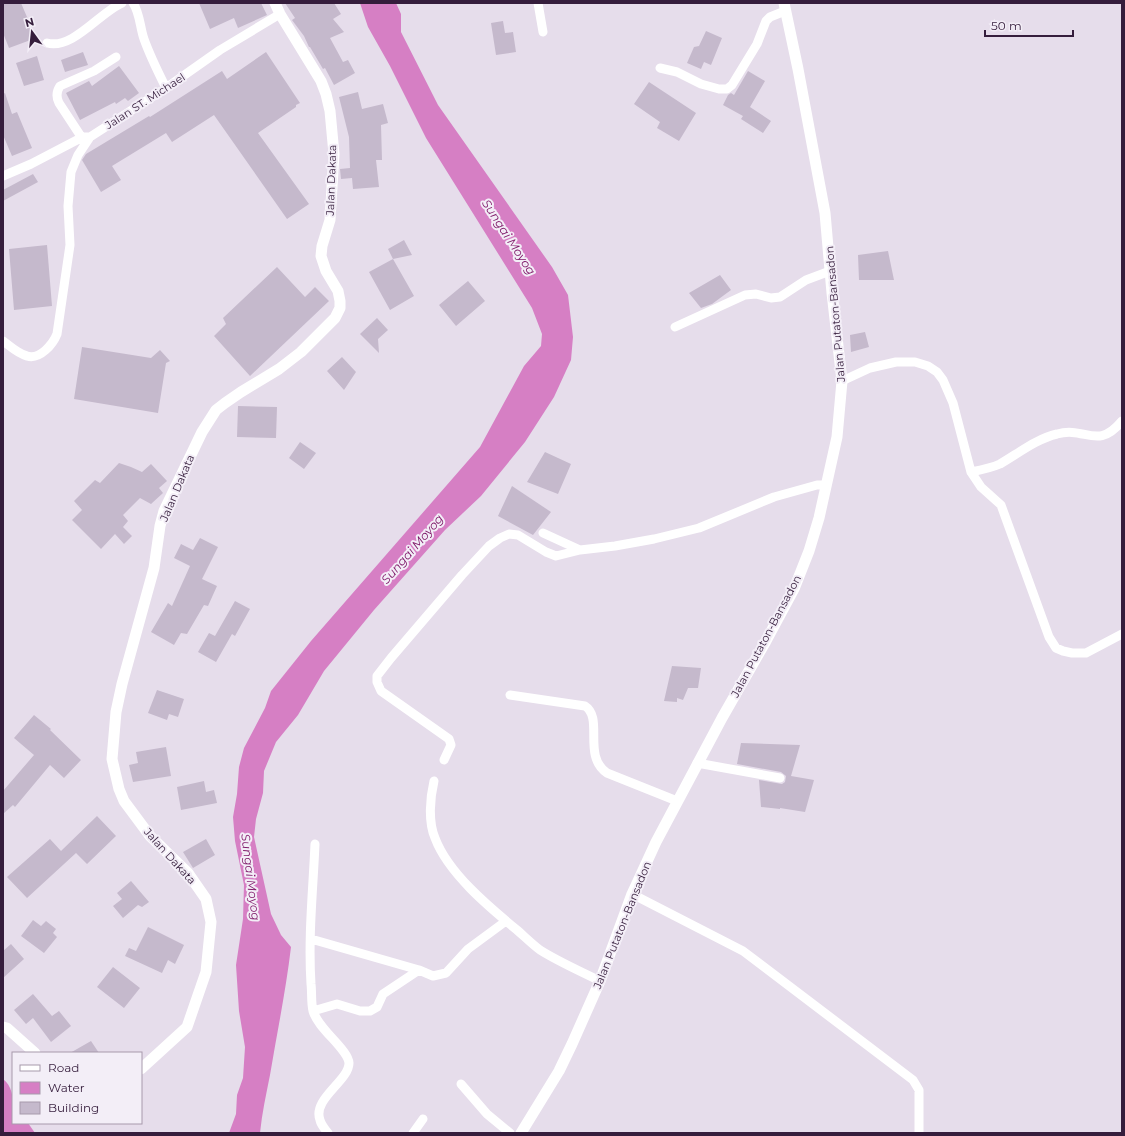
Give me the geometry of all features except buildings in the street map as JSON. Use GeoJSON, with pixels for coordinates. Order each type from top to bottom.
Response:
{"type":"FeatureCollection","features":[{"type":"Feature","properties":{"kind":"street"},"geometry":{"type":"LineString","coordinates":[[47,43],[53,45],[64,43],[122,3]]}},
{"type":"Feature","properties":{"kind":"street"},"geometry":{"type":"LineString","coordinates":[[133,3],[137,8],[144,40],[155,67],[166,88]]}},
{"type":"Feature","properties":{"kind":"street","name":"Jalan Dakata"},"geometry":{"type":"LineString","coordinates":[[142,1068],[187,1027],[206,972],[211,922],[206,899],[188,873],[150,836],[124,801],[115,776],[112,759],[116,712],[122,684],[154,568],[160,526],[164,511],[184,468],[202,432],[216,410],[232,397],[279,369],[301,352],[335,318],[340,308],[338,291],[326,271],[321,256],[322,246],[330,220],[334,154],[330,111],[326,94],[321,82],[280,14],[275,3]]}},
{"type":"Feature","properties":{"kind":"street"},"geometry":{"type":"LineString","coordinates":[[538,3],[543,32]]}},
{"type":"Feature","properties":{"kind":"street"},"geometry":{"type":"LineString","coordinates":[[660,68],[677,72],[701,84],[719,89],[727,89],[732,85],[757,44],[766,21],[784,7]]}},
{"type":"Feature","properties":{"kind":"street","name":"Jalan Putaton-Bansadon"},"geometry":{"type":"LineString","coordinates":[[521,1133],[559,1071],[572,1044],[600,981],[632,894],[677,801],[794,589],[820,518],[837,437],[842,381],[830,271],[826,213],[801,82],[784,7]]}},
{"type":"Feature","properties":{"kind":"street","name":"Jalan ST. Michael"},"geometry":{"type":"LineString","coordinates":[[3,176],[86,138],[166,88],[220,50],[280,14]]}},
{"type":"Feature","properties":{"kind":"street"},"geometry":{"type":"LineString","coordinates":[[3,341],[25,356],[30,357],[47,349],[57,334],[70,244],[68,206],[71,172],[86,138],[57,100],[57,91],[60,86],[94,71],[116,57]]}},
{"type":"Feature","properties":{"kind":"street"},"geometry":{"type":"LineString","coordinates":[[675,327],[745,295],[756,294],[771,298],[780,297],[806,280],[830,271]]}},
{"type":"Feature","properties":{"kind":"street"},"geometry":{"type":"LineString","coordinates":[[842,381],[870,368],[896,362],[915,362],[928,366],[937,372],[943,380],[953,403],[971,472],[981,487],[1001,505],[1049,637],[1056,648],[1072,653],[1086,653],[1122,634]]}},
{"type":"Feature","properties":{"kind":"street"},"geometry":{"type":"LineString","coordinates":[[971,472],[985,470],[1000,464],[1028,446],[1050,436],[1071,432],[1090,436],[1102,436],[1112,432],[1122,421]]}},
{"type":"Feature","properties":{"kind":"street"},"geometry":{"type":"LineString","coordinates":[[444,760],[451,745],[449,739],[381,690],[377,682],[377,676],[462,575],[489,546],[500,538],[509,534],[518,535],[556,556],[580,550],[648,540],[699,528],[774,497],[817,485],[826,485]]}},
{"type":"Feature","properties":{"kind":"street"},"geometry":{"type":"LineString","coordinates":[[543,533],[580,550]]}},
{"type":"Feature","properties":{"kind":"street"},"geometry":{"type":"LineString","coordinates":[[510,695],[585,706],[589,708],[592,714],[594,750],[598,765],[602,770],[677,801]]}},
{"type":"Feature","properties":{"kind":"street"},"geometry":{"type":"LineString","coordinates":[[698,763],[780,778]]}},
{"type":"Feature","properties":{"kind":"street"},"geometry":{"type":"LineString","coordinates":[[434,781],[430,796],[430,810],[434,837],[446,859],[458,874],[506,921],[540,950],[600,981]]}},
{"type":"Feature","properties":{"kind":"street"},"geometry":{"type":"LineString","coordinates":[[314,844],[311,939],[313,1011],[322,1028],[347,1055],[349,1063],[346,1074],[328,1093],[320,1107],[319,1120],[328,1133]]}},
{"type":"Feature","properties":{"kind":"street"},"geometry":{"type":"LineString","coordinates":[[632,894],[743,951],[913,1080],[919,1090],[919,1133]]}},
{"type":"Feature","properties":{"kind":"street"},"geometry":{"type":"LineString","coordinates":[[311,939],[419,970],[433,976],[446,973],[468,949],[506,921]]}},
{"type":"Feature","properties":{"kind":"street"},"geometry":{"type":"LineString","coordinates":[[313,1011],[337,1004],[360,1011],[370,1011],[377,1007],[384,994],[419,970]]}},
{"type":"Feature","properties":{"kind":"street"},"geometry":{"type":"LineString","coordinates":[[3,1027],[7,1028],[34,1052]]}},
{"type":"Feature","properties":{"kind":"street"},"geometry":{"type":"LineString","coordinates":[[461,1084],[487,1114],[510,1133]]}},
{"type":"Feature","properties":{"kind":"street"},"geometry":{"type":"LineString","coordinates":[[413,1133],[423,1119]]}},
{"type":"Feature","properties":{"kind":"water","name":"Sungai Moyog"},"geometry":{"type":"Polygon","coordinates":[[[360,3],[396,3],[401,14],[401,32],[438,105],[552,267],[568,295],[573,337],[571,360],[554,397],[525,442],[481,496],[445,530],[374,610],[324,671],[298,715],[276,742],[264,771],[263,793],[256,819],[254,837],[271,914],[281,935],[291,947],[260,1133],[229,1133],[236,1114],[237,1095],[243,1078],[245,1047],[239,1011],[236,965],[243,919],[244,885],[235,841],[233,817],[237,794],[239,767],[244,748],[265,708],[271,691],[311,641],[480,447],[524,366],[541,346],[542,334],[532,308],[426,138],[390,66],[368,27],[360,3]]]}},
{"type":"Feature","properties":{"kind":"water"},"geometry":{"type":"Polygon","coordinates":[[[3,1079],[7,1083],[12,1093],[12,1124],[29,1124],[35,1133],[3,1133],[3,1079]]]}}]}
